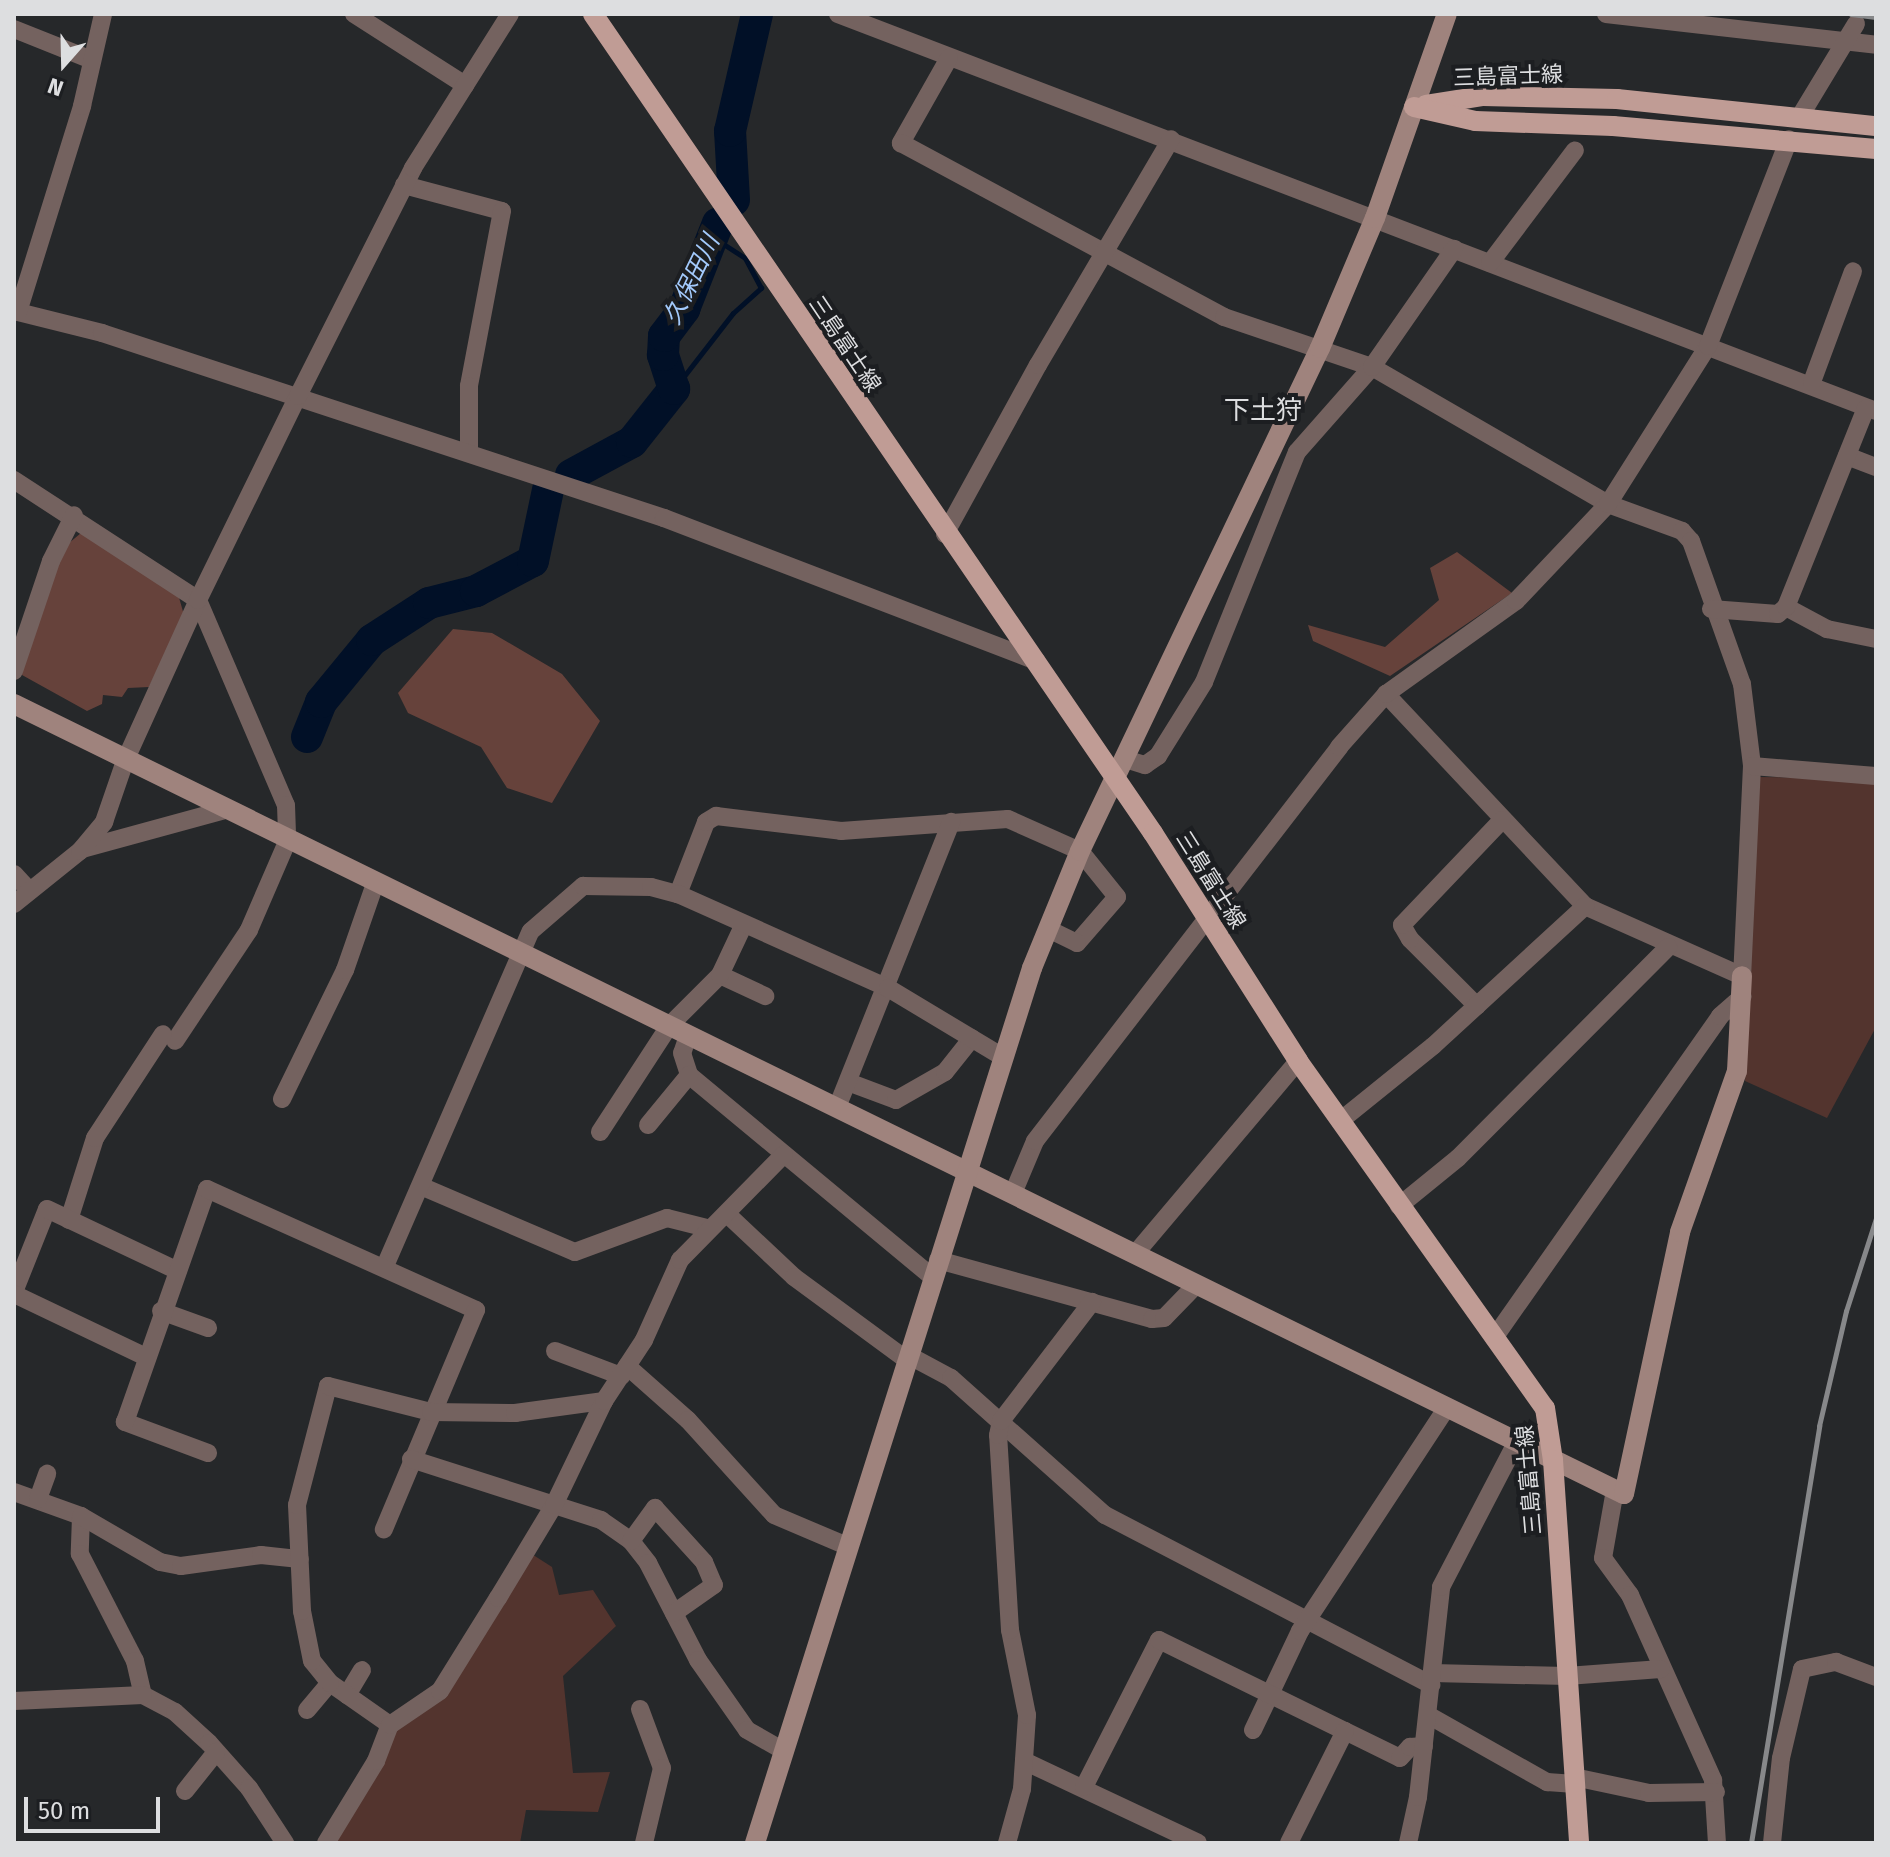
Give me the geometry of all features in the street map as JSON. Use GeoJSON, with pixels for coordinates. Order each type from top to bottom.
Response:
{"type":"FeatureCollection","features":[{"type":"Feature","properties":{"kind":"main road","name":"三島富士線"},"geometry":{"type":"LineString","coordinates":[[593,14],[945,534],[1037,661],[1298,1061],[1545,1408],[1553,1460],[1579,1843]]}},
{"type":"Feature","properties":{"kind":"main road","name":"三島富士線"},"geometry":{"type":"LineString","coordinates":[[1414,107],[1483,96],[1617,99],[1876,126]]}},
{"type":"Feature","properties":{"kind":"main road","name":"三島富士線"},"geometry":{"type":"LineString","coordinates":[[1414,107],[1475,121],[1789,139],[1876,149]]}},
{"type":"Feature","properties":{"kind":"street"},"geometry":{"type":"LineString","coordinates":[[103,14],[16,312],[102,333],[469,453],[772,557],[1037,661]]}},
{"type":"Feature","properties":{"kind":"street"},"geometry":{"type":"LineString","coordinates":[[354,14],[465,85]]}},
{"type":"Feature","properties":{"kind":"street"},"geometry":{"type":"LineString","coordinates":[[14,904],[82,849],[104,822],[125,761],[198,600],[404,185],[510,14]]}},
{"type":"Feature","properties":{"kind":"street"},"geometry":{"type":"LineString","coordinates":[[838,14],[1708,346],[1812,382],[1871,410],[1847,456],[1786,607],[1778,614],[1711,609]]}},
{"type":"Feature","properties":{"kind":"street"},"geometry":{"type":"LineString","coordinates":[[755,1843],[1001,1056],[1048,929],[1080,851],[1320,348],[1375,218],[1447,14]]}},
{"type":"Feature","properties":{"kind":"street"},"geometry":{"type":"LineString","coordinates":[[1606,14],[1876,45]]}},
{"type":"Feature","properties":{"kind":"street"},"geometry":{"type":"LineString","coordinates":[[1799,118],[1856,24]]}},
{"type":"Feature","properties":{"kind":"street"},"geometry":{"type":"LineString","coordinates":[[14,29],[92,60]]}},
{"type":"Feature","properties":{"kind":"street"},"geometry":{"type":"LineString","coordinates":[[14,704],[287,842],[838,1105],[1014,1191],[1195,1286],[1624,1494],[1680,1232],[1737,1071],[1752,766],[1742,684],[1711,609],[1699,555],[1682,531],[1608,504],[1372,367],[1224,317],[1103,255],[982,184],[901,143],[949,58]]}},
{"type":"Feature","properties":{"kind":"street"},"geometry":{"type":"LineString","coordinates":[[945,534],[1171,139]]}},
{"type":"Feature","properties":{"kind":"street"},"geometry":{"type":"LineString","coordinates":[[1014,1191],[1035,1141],[1204,915],[1386,694],[1516,601],[1608,504],[1708,346],[1789,139]]}},
{"type":"Feature","properties":{"kind":"street"},"geometry":{"type":"LineString","coordinates":[[1490,263],[1575,150]]}},
{"type":"Feature","properties":{"kind":"street"},"geometry":{"type":"LineString","coordinates":[[404,185],[502,211],[469,386],[469,453]]}},
{"type":"Feature","properties":{"kind":"street"},"geometry":{"type":"LineString","coordinates":[[1125,759],[1145,765],[1158,756],[1204,682],[1297,452],[1372,367],[1454,249]]}},
{"type":"Feature","properties":{"kind":"street"},"geometry":{"type":"LineString","coordinates":[[1812,382],[1853,271]]}},
{"type":"Feature","properties":{"kind":"street"},"geometry":{"type":"LineString","coordinates":[[1847,456],[1876,467]]}},
{"type":"Feature","properties":{"kind":"street"},"geometry":{"type":"LineString","coordinates":[[14,480],[74,515],[198,600],[286,805],[287,842],[249,930],[95,1138],[69,1220]]}},
{"type":"Feature","properties":{"kind":"street"},"geometry":{"type":"LineString","coordinates":[[14,671],[51,561],[74,515]]}},
{"type":"Feature","properties":{"kind":"street"},"geometry":{"type":"LineString","coordinates":[[1786,607],[1827,629],[1876,639]]}},
{"type":"Feature","properties":{"kind":"street"},"geometry":{"type":"LineString","coordinates":[[1386,694],[1585,906],[1743,986]]}},
{"type":"Feature","properties":{"kind":"street"},"geometry":{"type":"LineString","coordinates":[[1752,766],[1876,776]]}},
{"type":"Feature","properties":{"kind":"street"},"geometry":{"type":"LineString","coordinates":[[82,849],[225,810]]}},
{"type":"Feature","properties":{"kind":"street"},"geometry":{"type":"LineString","coordinates":[[678,894],[706,822],[716,816],[841,831],[1008,819],[1080,851],[1116,901],[1077,943],[1048,929]]}},
{"type":"Feature","properties":{"kind":"street"},"geometry":{"type":"LineString","coordinates":[[1477,1006],[1410,939],[1402,925],[1502,820]]}},
{"type":"Feature","properties":{"kind":"street"},"geometry":{"type":"LineString","coordinates":[[838,1105],[888,988],[951,822]]}},
{"type":"Feature","properties":{"kind":"street"},"geometry":{"type":"LineString","coordinates":[[14,874],[30,891]]}},
{"type":"Feature","properties":{"kind":"street"},"geometry":{"type":"LineString","coordinates":[[282,1099],[345,970],[375,884]]}},
{"type":"Feature","properties":{"kind":"street"},"geometry":{"type":"LineString","coordinates":[[385,1266],[423,1187],[537,924],[583,886],[651,887],[678,894],[888,988],[1001,1056]]}},
{"type":"Feature","properties":{"kind":"street"},"geometry":{"type":"LineString","coordinates":[[1340,1121],[1477,1006],[1585,906]]}},
{"type":"Feature","properties":{"kind":"street"},"geometry":{"type":"LineString","coordinates":[[600,1132],[669,1026],[720,975],[744,924]]}},
{"type":"Feature","properties":{"kind":"street"},"geometry":{"type":"LineString","coordinates":[[1399,1206],[1458,1158],[1668,947]]}},
{"type":"Feature","properties":{"kind":"street"},"geometry":{"type":"LineString","coordinates":[[720,975],[765,996]]}},
{"type":"Feature","properties":{"kind":"street"},"geometry":{"type":"LineString","coordinates":[[1494,1338],[1743,986]]}},
{"type":"Feature","properties":{"kind":"street"},"geometry":{"type":"LineString","coordinates":[[688,1036],[682,1053],[689,1075],[784,1154],[935,1268],[1164,1318],[1195,1286]]}},
{"type":"Feature","properties":{"kind":"street"},"geometry":{"type":"LineString","coordinates":[[848,1082],[896,1100],[945,1072],[972,1038]]}},
{"type":"Feature","properties":{"kind":"street"},"geometry":{"type":"LineString","coordinates":[[1135,1254],[1298,1061]]}},
{"type":"Feature","properties":{"kind":"street"},"geometry":{"type":"LineString","coordinates":[[648,1125],[689,1075]]}},
{"type":"Feature","properties":{"kind":"street"},"geometry":{"type":"LineString","coordinates":[[326,1843],[376,1761],[390,1725],[440,1691],[554,1505],[604,1401],[624,1371],[680,1260],[707,1228],[727,1214],[784,1154]]}},
{"type":"Feature","properties":{"kind":"street"},"geometry":{"type":"LineString","coordinates":[[423,1187],[575,1252],[667,1218],[707,1228]]}},
{"type":"Feature","properties":{"kind":"street"},"geometry":{"type":"LineString","coordinates":[[208,1453],[125,1422],[161,1311],[207,1189],[385,1266],[476,1310],[384,1529]]}},
{"type":"Feature","properties":{"kind":"street"},"geometry":{"type":"LineString","coordinates":[[146,1357],[14,1293],[19,1265],[47,1209],[176,1270]]}},
{"type":"Feature","properties":{"kind":"street"},"geometry":{"type":"LineString","coordinates":[[727,1214],[794,1277],[908,1357],[951,1378],[1105,1515],[1307,1621],[1432,1679],[1567,1676],[1661,1669]]}},
{"type":"Feature","properties":{"kind":"street"},"geometry":{"type":"LineString","coordinates":[[1007,1843],[1024,1761],[1027,1715],[1010,1630],[1001,1421],[1092,1302]]}},
{"type":"Feature","properties":{"kind":"street"},"geometry":{"type":"LineString","coordinates":[[161,1311],[208,1328]]}},
{"type":"Feature","properties":{"kind":"street"},"geometry":{"type":"LineString","coordinates":[[555,1351],[624,1371],[688,1420],[774,1515],[847,1546]]}},
{"type":"Feature","properties":{"kind":"street"},"geometry":{"type":"LineString","coordinates":[[390,1725],[330,1683],[312,1661],[302,1611],[297,1505],[328,1386],[431,1412],[515,1413],[604,1401]]}},
{"type":"Feature","properties":{"kind":"street"},"geometry":{"type":"LineString","coordinates":[[1253,1730],[1307,1621],[1446,1409]]}},
{"type":"Feature","properties":{"kind":"street"},"geometry":{"type":"LineString","coordinates":[[1408,1843],[1428,1715],[1441,1587],[1516,1443]]}},
{"type":"Feature","properties":{"kind":"street"},"geometry":{"type":"LineString","coordinates":[[411,1459],[601,1520],[631,1541],[698,1660],[747,1730],[784,1751]]}},
{"type":"Feature","properties":{"kind":"street"},"geometry":{"type":"LineString","coordinates":[[38,1499],[47,1474]]}},
{"type":"Feature","properties":{"kind":"street"},"geometry":{"type":"LineString","coordinates":[[1615,1490],[1603,1558],[1630,1595],[1716,1792],[1717,1843]]}},
{"type":"Feature","properties":{"kind":"street"},"geometry":{"type":"LineString","coordinates":[[14,1492],[81,1516],[160,1562],[193,1565],[261,1555],[300,1559]]}},
{"type":"Feature","properties":{"kind":"street"},"geometry":{"type":"LineString","coordinates":[[631,1541],[655,1508],[704,1562],[714,1585],[674,1613]]}},
{"type":"Feature","properties":{"kind":"street"},"geometry":{"type":"LineString","coordinates":[[81,1516],[80,1554],[135,1661],[143,1695]]}},
{"type":"Feature","properties":{"kind":"street"},"geometry":{"type":"LineString","coordinates":[[1084,1787],[1159,1640],[1271,1692],[1400,1758],[1410,1747],[1424,1746]]}},
{"type":"Feature","properties":{"kind":"street"},"geometry":{"type":"LineString","coordinates":[[1772,1843],[1781,1758],[1802,1669],[1836,1662],[1876,1677]]}},
{"type":"Feature","properties":{"kind":"street"},"geometry":{"type":"LineString","coordinates":[[347,1695],[362,1670]]}},
{"type":"Feature","properties":{"kind":"street"},"geometry":{"type":"LineString","coordinates":[[307,1710],[330,1683]]}},
{"type":"Feature","properties":{"kind":"street"},"geometry":{"type":"LineString","coordinates":[[14,1701],[143,1695],[175,1712],[216,1752],[249,1788],[285,1843]]}},
{"type":"Feature","properties":{"kind":"street"},"geometry":{"type":"LineString","coordinates":[[640,1709],[662,1768],[644,1843]]}},
{"type":"Feature","properties":{"kind":"street"},"geometry":{"type":"LineString","coordinates":[[1428,1715],[1547,1782],[1574,1780],[1649,1793],[1716,1792]]}},
{"type":"Feature","properties":{"kind":"street"},"geometry":{"type":"LineString","coordinates":[[1289,1843],[1345,1731]]}},
{"type":"Feature","properties":{"kind":"street"},"geometry":{"type":"LineString","coordinates":[[185,1791],[216,1752]]}},
{"type":"Feature","properties":{"kind":"street"},"geometry":{"type":"LineString","coordinates":[[1024,1761],[1198,1843]]}},
{"type":"Feature","properties":{"kind":"shaded area"},"geometry":{"type":"Polygon","coordinates":[[[81,533],[178,594],[184,615],[149,687],[128,688],[122,697],[103,695],[102,704],[87,711],[22,675],[25,647],[51,575],[69,543],[81,533]]]}},
{"type":"Feature","properties":{"kind":"shaded area"},"geometry":{"type":"Polygon","coordinates":[[[1457,552],[1512,593],[1390,676],[1313,641],[1308,625],[1385,647],[1439,600],[1430,568],[1457,552]]]}},
{"type":"Feature","properties":{"kind":"shaded area"},"geometry":{"type":"Polygon","coordinates":[[[453,629],[492,633],[562,674],[600,721],[552,803],[507,788],[481,747],[408,713],[398,693],[453,629]]]}},
{"type":"Feature","properties":{"kind":"shaded area"},"geometry":{"type":"Polygon","coordinates":[[[1758,777],[1876,779],[1876,1027],[1827,1118],[1745,1081],[1758,777]]]}},
{"type":"Feature","properties":{"kind":"shaded area"},"geometry":{"type":"Polygon","coordinates":[[[527,1551],[552,1567],[559,1595],[593,1590],[616,1626],[563,1676],[573,1773],[610,1772],[598,1812],[526,1810],[520,1843],[323,1843],[394,1730],[445,1691],[527,1551]]]}},
{"type":"Feature","properties":{"kind":"waterway","name":"久保田川"},"geometry":{"type":"LineString","coordinates":[[734,200],[730,131],[757,14]]}},
{"type":"Feature","properties":{"kind":"waterway","name":"久保田川"},"geometry":{"type":"LineString","coordinates":[[571,475],[632,442],[674,389],[663,355],[664,336],[684,309],[718,223]]}},
{"type":"Feature","properties":{"kind":"waterway"},"geometry":{"type":"LineString","coordinates":[[674,389],[733,313],[761,288],[745,258],[711,236]]}},
{"type":"Feature","properties":{"kind":"waterway","name":"久保田川"},"geometry":{"type":"LineString","coordinates":[[307,737],[321,702],[372,640],[429,603],[476,591],[533,561],[548,490]]}},
{"type":"Feature","properties":{"kind":"railway"},"geometry":{"type":"LineString","coordinates":[[1851,14],[1876,17]]}},
{"type":"Feature","properties":{"kind":"railway"},"geometry":{"type":"LineString","coordinates":[[1751,1843],[1819,1426],[1846,1311],[1876,1218]]}},
{"type":"Feature","properties":{"kind":"district","name":"下土狩"},"geometry":{"type":"Point","coordinates":[1263,411]}}]}
